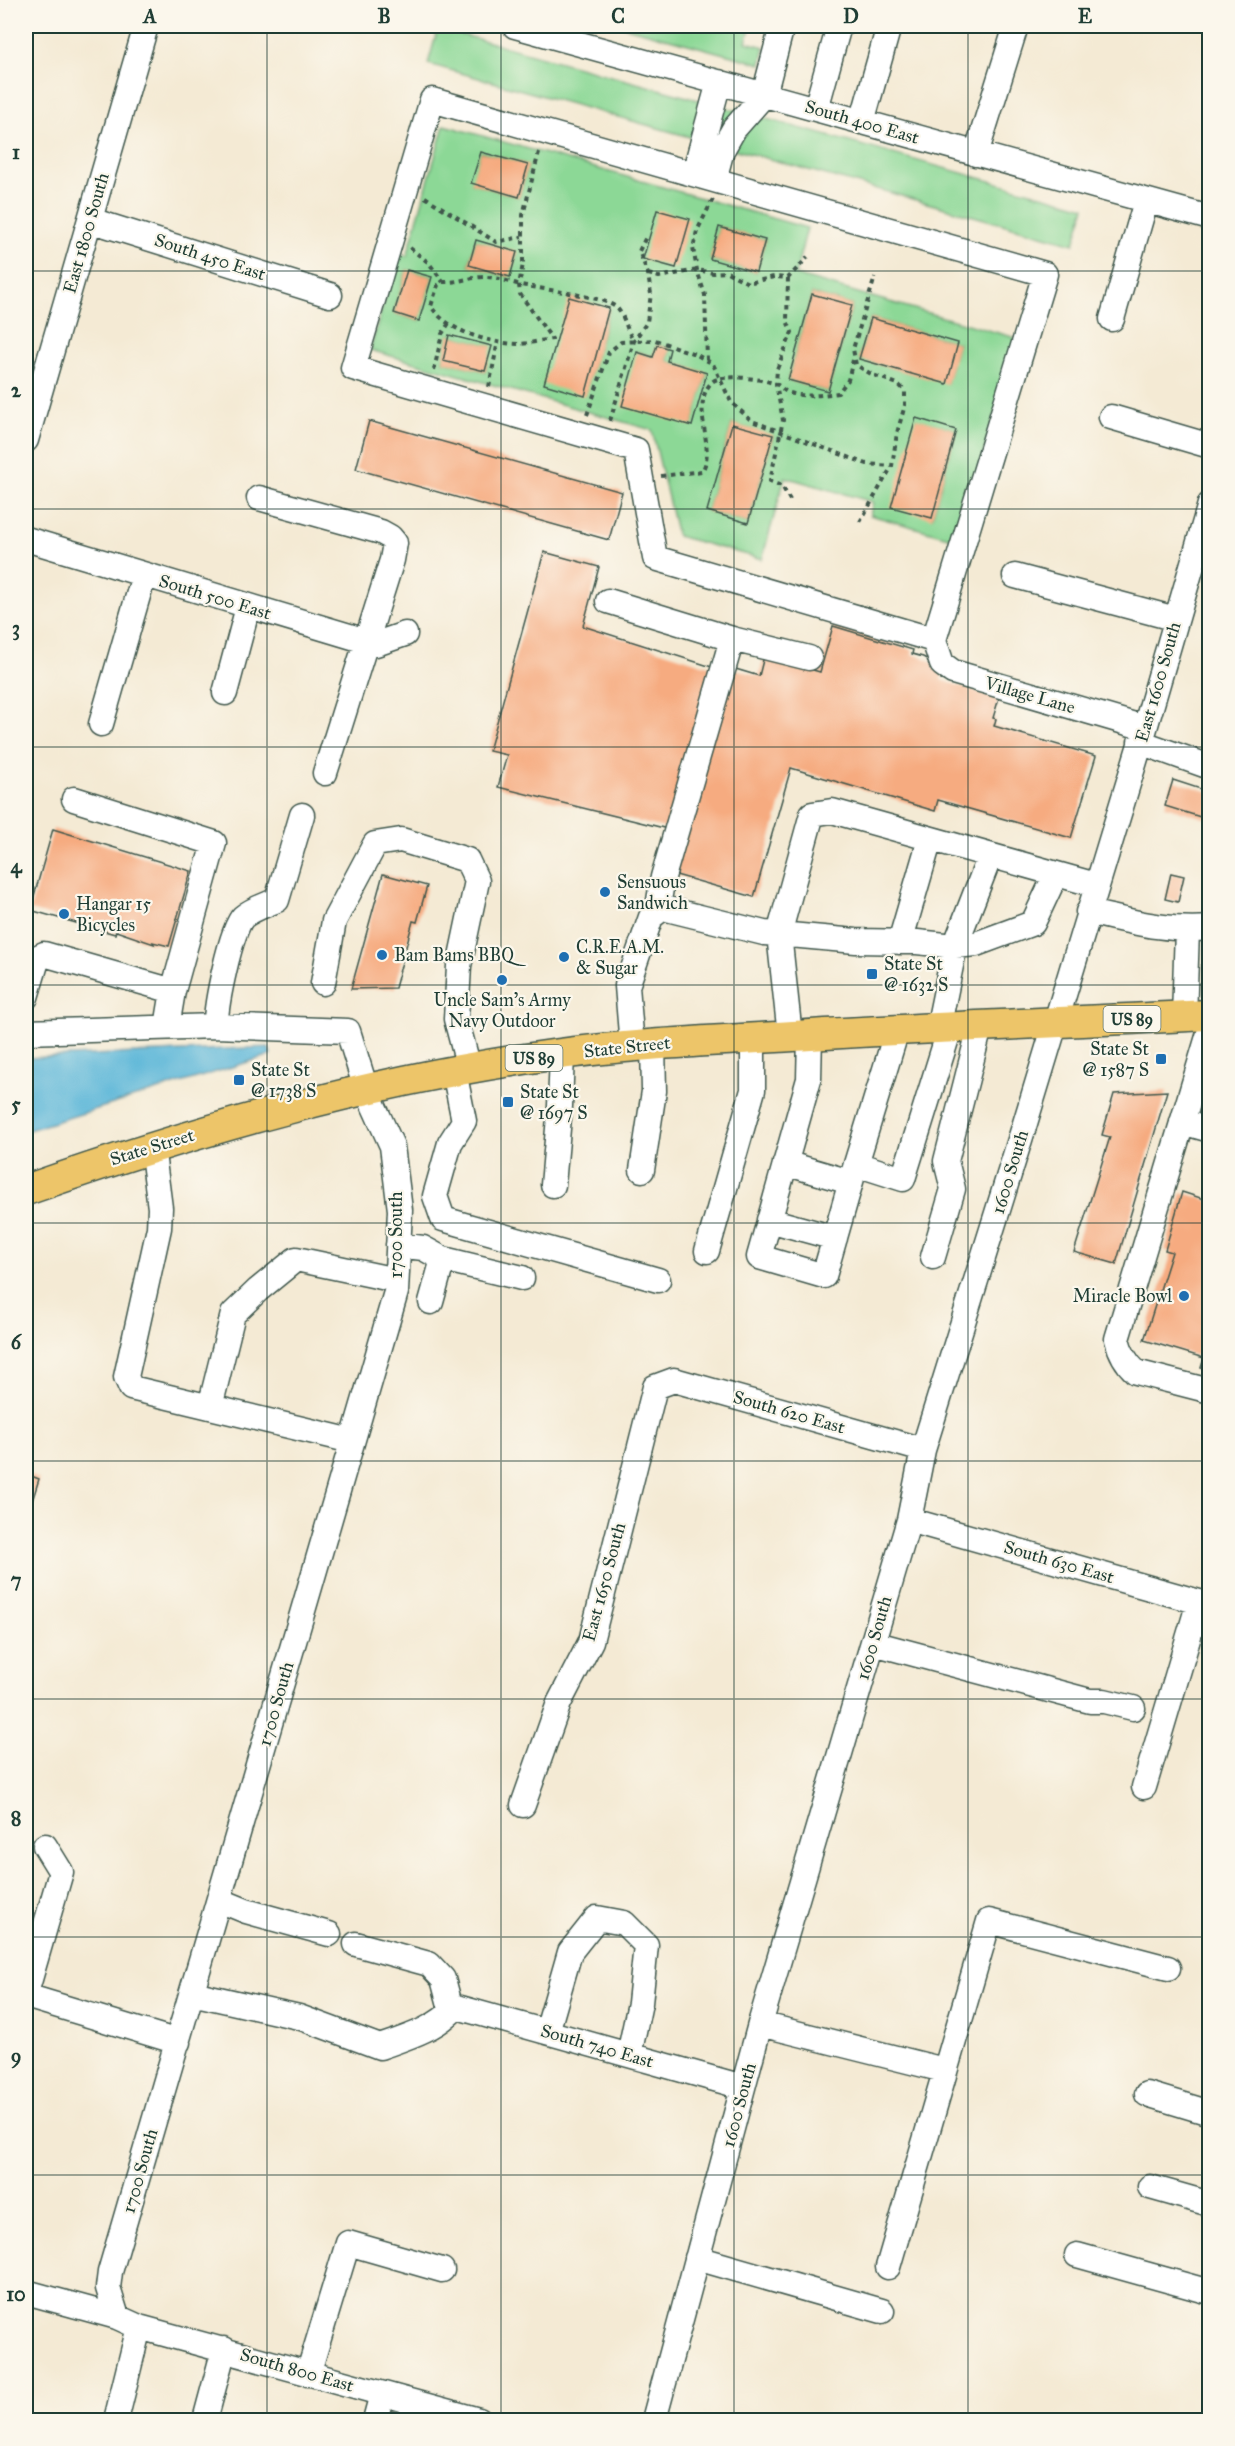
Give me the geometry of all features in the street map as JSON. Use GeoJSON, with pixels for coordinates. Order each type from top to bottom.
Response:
{"type":"FeatureCollection","features":[{"type":"Feature","properties":{"kind":"main road","name":"State Street"},"geometry":{"type":"LineString","coordinates":[[26,1190],[152,1146],[285,1108],[462,1069],[562,1054],[642,1045],[800,1035],[1054,1023],[1201,1021]]}},
{"type":"Feature","properties":{"kind":"street","name":"East 1800 South"},"geometry":{"type":"LineString","coordinates":[[26,440],[146,26]]}},
{"type":"Feature","properties":{"kind":"street","name":"South 400 East"},"geometry":{"type":"LineString","coordinates":[[514,26],[550,30],[764,95],[1209,218]]}},
{"type":"Feature","properties":{"kind":"street"},"geometry":{"type":"LineString","coordinates":[[710,179],[734,129],[764,95],[782,26]]}},
{"type":"Feature","properties":{"kind":"street"},"geometry":{"type":"LineString","coordinates":[[816,109],[839,26]]}},
{"type":"Feature","properties":{"kind":"street"},"geometry":{"type":"LineString","coordinates":[[862,122],[889,26]]}},
{"type":"Feature","properties":{"kind":"street"},"geometry":{"type":"LineString","coordinates":[[976,154],[1016,26]]}},
{"type":"Feature","properties":{"kind":"street"},"geometry":{"type":"LineString","coordinates":[[710,179],[719,82]]}},
{"type":"Feature","properties":{"kind":"street"},"geometry":{"type":"LineString","coordinates":[[432,100],[544,132],[1045,274],[934,640],[655,558],[636,450],[353,368],[432,100]]}},
{"type":"Feature","properties":{"kind":"street"},"geometry":{"type":"LineString","coordinates":[[1112,319],[1146,201]]}},
{"type":"Feature","properties":{"kind":"street","name":"South 450 East"},"geometry":{"type":"LineString","coordinates":[[90,220],[330,295]]}},
{"type":"Feature","properties":{"kind":"street"},"geometry":{"type":"LineString","coordinates":[[1111,417],[1209,446]]}},
{"type":"Feature","properties":{"kind":"street"},"geometry":{"type":"LineString","coordinates":[[259,498],[381,532],[394,540],[395,552],[325,772]]}},
{"type":"Feature","properties":{"kind":"street","name":"East 1600 South"},"geometry":{"type":"LineString","coordinates":[[1105,859],[1208,512]]}},
{"type":"Feature","properties":{"kind":"street","name":"South 500 East"},"geometry":{"type":"LineString","coordinates":[[26,539],[376,644],[405,634]]}},
{"type":"Feature","properties":{"kind":"street"},"geometry":{"type":"LineString","coordinates":[[101,724],[144,575]]}},
{"type":"Feature","properties":{"kind":"street"},"geometry":{"type":"LineString","coordinates":[[1016,576],[1176,619]]}},
{"type":"Feature","properties":{"kind":"street"},"geometry":{"type":"LineString","coordinates":[[608,601],[732,639],[809,657]]}},
{"type":"Feature","properties":{"kind":"street"},"geometry":{"type":"LineString","coordinates":[[225,693],[248,607]]}},
{"type":"Feature","properties":{"kind":"street"},"geometry":{"type":"LineString","coordinates":[[657,912],[663,877],[732,639]]}},
{"type":"Feature","properties":{"kind":"street","name":"Village Lane"},"geometry":{"type":"LineString","coordinates":[[934,640],[942,664],[953,672],[1143,735],[1209,767]]}},
{"type":"Feature","properties":{"kind":"street"},"geometry":{"type":"LineString","coordinates":[[74,799],[214,843],[173,991],[167,1027]]}},
{"type":"Feature","properties":{"kind":"street"},"geometry":{"type":"LineString","coordinates":[[897,1030],[824,1276],[759,1257],[809,1079],[779,934],[812,814],[832,811],[1096,885]]}},
{"type":"Feature","properties":{"kind":"street"},"geometry":{"type":"LineString","coordinates":[[26,1032],[216,1026],[216,1013],[232,937],[243,918],[277,900],[302,815]]}},
{"type":"Feature","properties":{"kind":"street"},"geometry":{"type":"LineString","coordinates":[[900,942],[930,839]]}},
{"type":"Feature","properties":{"kind":"street"},"geometry":{"type":"LineString","coordinates":[[323,984],[334,921],[375,844],[401,840],[467,860],[477,881],[459,966],[456,1019],[462,1069],[464,1121],[450,1143],[435,1196],[443,1219],[658,1280]]}},
{"type":"Feature","properties":{"kind":"street"},"geometry":{"type":"LineString","coordinates":[[785,1163],[903,1179],[944,1028],[955,946],[990,856]]}},
{"type":"Feature","properties":{"kind":"street","name":"1600 South"},"geometry":{"type":"LineString","coordinates":[[654,2421],[760,2024],[909,1520],[923,1450],[1105,859]]}},
{"type":"Feature","properties":{"kind":"street"},"geometry":{"type":"LineString","coordinates":[[642,1170],[654,1091],[627,986],[651,917],[657,912],[663,908],[764,933],[856,942],[955,946],[976,944],[1033,924],[1056,874]]}},
{"type":"Feature","properties":{"kind":"street"},"geometry":{"type":"LineString","coordinates":[[1088,912],[1157,928],[1198,929],[1202,1081],[1182,1122],[1117,1339],[1119,1349],[1136,1372],[1209,1391]]}},
{"type":"Feature","properties":{"kind":"street"},"geometry":{"type":"LineString","coordinates":[[26,997],[38,957],[44,954],[173,991]]}},
{"type":"Feature","properties":{"kind":"street","name":"1700 South"},"geometry":{"type":"LineString","coordinates":[[117,2317],[108,2288],[110,2272],[396,1292],[399,1210],[392,1146],[366,1089],[348,1031],[216,1026]]}},
{"type":"Feature","properties":{"kind":"street"},"geometry":{"type":"LineString","coordinates":[[933,1257],[953,1189],[946,1161],[980,1027]]}},
{"type":"Feature","properties":{"kind":"street"},"geometry":{"type":"LineString","coordinates":[[707,1251],[753,1090],[753,1038]]}},
{"type":"Feature","properties":{"kind":"street"},"geometry":{"type":"LineString","coordinates":[[553,1185],[562,1054]]}},
{"type":"Feature","properties":{"kind":"street"},"geometry":{"type":"LineString","coordinates":[[1182,1122],[1209,1130]]}},
{"type":"Feature","properties":{"kind":"street"},"geometry":{"type":"LineString","coordinates":[[152,1146],[160,1208],[159,1228],[126,1377],[131,1388],[352,1442]]}},
{"type":"Feature","properties":{"kind":"street"},"geometry":{"type":"LineString","coordinates":[[769,1220],[835,1238]]}},
{"type":"Feature","properties":{"kind":"street"},"geometry":{"type":"LineString","coordinates":[[398,1245],[423,1248],[443,1258],[522,1278]]}},
{"type":"Feature","properties":{"kind":"street"},"geometry":{"type":"LineString","coordinates":[[431,1302],[443,1258]]}},
{"type":"Feature","properties":{"kind":"street"},"geometry":{"type":"LineString","coordinates":[[210,1407],[233,1314],[296,1259],[396,1280]]}},
{"type":"Feature","properties":{"kind":"street","name":"South 620 East"},"geometry":{"type":"LineString","coordinates":[[655,1387],[674,1380],[923,1450]]}},
{"type":"Feature","properties":{"kind":"street","name":"East 1650 South"},"geometry":{"type":"LineString","coordinates":[[523,1805],[559,1703],[591,1641],[655,1387]]}},
{"type":"Feature","properties":{"kind":"street","name":"South 630 East"},"geometry":{"type":"LineString","coordinates":[[909,1520],[1204,1604]]}},
{"type":"Feature","properties":{"kind":"street"},"geometry":{"type":"LineString","coordinates":[[1144,1787],[1204,1604]]}},
{"type":"Feature","properties":{"kind":"street"},"geometry":{"type":"LineString","coordinates":[[873,1643],[1090,1701],[1104,1701],[1133,1708]]}},
{"type":"Feature","properties":{"kind":"street"},"geometry":{"type":"LineString","coordinates":[[45,1846],[61,1872],[26,1995],[178,2042]]}},
{"type":"Feature","properties":{"kind":"street"},"geometry":{"type":"LineString","coordinates":[[219,1900],[246,1911],[329,1934]]}},
{"type":"Feature","properties":{"kind":"street"},"geometry":{"type":"LineString","coordinates":[[547,2032],[570,1952],[597,1918],[624,1923],[646,1945],[640,2003],[629,2055]]}},
{"type":"Feature","properties":{"kind":"street"},"geometry":{"type":"LineString","coordinates":[[888,2267],[989,1922],[1168,1968]]}},
{"type":"Feature","properties":{"kind":"street"},"geometry":{"type":"LineString","coordinates":[[192,1994],[299,2017],[380,2047],[444,2020],[453,2006],[443,1979],[429,1964],[356,1944]]}},
{"type":"Feature","properties":{"kind":"street","name":"South 740 East"},"geometry":{"type":"LineString","coordinates":[[453,2006],[743,2087]]}},
{"type":"Feature","properties":{"kind":"street"},"geometry":{"type":"LineString","coordinates":[[760,2024],[944,2070]]}},
{"type":"Feature","properties":{"kind":"street"},"geometry":{"type":"LineString","coordinates":[[1148,2094],[1209,2113]]}},
{"type":"Feature","properties":{"kind":"street"},"geometry":{"type":"LineString","coordinates":[[1150,2187],[1209,2204]]}},
{"type":"Feature","properties":{"kind":"street"},"geometry":{"type":"LineString","coordinates":[[308,2374],[348,2243],[442,2270]]}},
{"type":"Feature","properties":{"kind":"street"},"geometry":{"type":"LineString","coordinates":[[1077,2255],[1209,2292]]}},
{"type":"Feature","properties":{"kind":"street"},"geometry":{"type":"LineString","coordinates":[[698,2258],[882,2311]]}},
{"type":"Feature","properties":{"kind":"street","name":"South 800 East"},"geometry":{"type":"LineString","coordinates":[[26,2292],[117,2317],[139,2327],[382,2394],[454,2417],[479,2421]]}},
{"type":"Feature","properties":{"kind":"street"},"geometry":{"type":"LineString","coordinates":[[116,2421],[139,2327]]}},
{"type":"Feature","properties":{"kind":"street"},"geometry":{"type":"LineString","coordinates":[[205,2421],[224,2349]]}},
{"type":"Feature","properties":{"kind":"street"},"geometry":{"type":"LineString","coordinates":[[375,2421],[382,2394]]}},
{"type":"Feature","properties":{"kind":"path"},"geometry":{"type":"LineString","coordinates":[[544,132],[523,215],[523,264],[519,285],[520,294],[552,339],[519,344],[463,333],[436,314],[431,306],[438,285],[443,282],[488,277],[519,285],[603,300],[615,306],[624,318],[634,341]]}},
{"type":"Feature","properties":{"kind":"path"},"geometry":{"type":"LineString","coordinates":[[707,360],[705,295],[693,248],[710,179]]}},
{"type":"Feature","properties":{"kind":"path"},"geometry":{"type":"LineString","coordinates":[[407,185],[496,242],[522,237]]}},
{"type":"Feature","properties":{"kind":"path"},"geometry":{"type":"LineString","coordinates":[[393,233],[429,263],[443,282]]}},
{"type":"Feature","properties":{"kind":"path"},"geometry":{"type":"LineString","coordinates":[[592,437],[634,341],[647,322],[651,294],[648,274],[639,251],[647,235]]}},
{"type":"Feature","properties":{"kind":"path"},"geometry":{"type":"LineString","coordinates":[[791,502],[782,486],[770,481],[783,420],[776,384],[782,352],[792,332],[787,321],[788,278],[808,258]]}},
{"type":"Feature","properties":{"kind":"path"},"geometry":{"type":"LineString","coordinates":[[648,274],[659,277],[697,270],[713,273],[727,272],[748,283],[767,278],[788,278]]}},
{"type":"Feature","properties":{"kind":"path"},"geometry":{"type":"LineString","coordinates":[[860,522],[892,466],[905,405],[905,391],[898,384],[873,375],[856,365],[853,349],[875,277]]}},
{"type":"Feature","properties":{"kind":"path"},"geometry":{"type":"LineString","coordinates":[[429,390],[442,334],[450,323]]}},
{"type":"Feature","properties":{"kind":"path"},"geometry":{"type":"LineString","coordinates":[[592,437],[609,352],[621,342],[656,340],[713,364],[731,402],[752,421],[867,464],[892,466]]}},
{"type":"Feature","properties":{"kind":"path"},"geometry":{"type":"LineString","coordinates":[[485,406],[498,341]]}},
{"type":"Feature","properties":{"kind":"path"},"geometry":{"type":"LineString","coordinates":[[641,478],[702,471],[707,464],[702,416],[705,396],[711,383],[719,377],[776,384],[787,392],[812,396],[838,393],[848,380],[854,356]]}},
{"type":"Feature","properties":{"kind":"green space"},"geometry":{"type":"Polygon","coordinates":[[[622,26],[751,26],[746,42],[765,47],[761,64],[622,26]]]}},
{"type":"Feature","properties":{"kind":"green space"},"geometry":{"type":"Polygon","coordinates":[[[438,28],[1085,207],[1074,244],[428,64],[438,28]]]}},
{"type":"Feature","properties":{"kind":"green space"},"geometry":{"type":"Polygon","coordinates":[[[444,125],[807,228],[795,275],[1016,338],[959,540],[870,515],[873,502],[785,477],[762,559],[677,536],[652,430],[370,350],[398,254],[407,256],[444,125]],[[481,152],[472,183],[519,197],[528,165],[481,152]],[[719,227],[710,259],[756,272],[765,240],[719,227]],[[476,240],[469,265],[509,277],[517,253],[476,240]],[[407,270],[394,313],[419,321],[432,277],[407,270]],[[812,294],[788,380],[828,391],[852,305],[812,294]],[[569,297],[585,395],[609,309],[569,297]],[[871,318],[859,359],[947,383],[958,343],[871,318]],[[449,335],[443,361],[485,371],[491,346],[449,335]],[[657,345],[653,357],[638,352],[692,425],[707,373],[667,361],[670,349],[657,345]],[[916,419],[932,518],[956,430],[916,419]],[[732,424],[707,511],[748,523],[773,436],[732,424]]]}},
{"type":"Feature","properties":{"kind":"water"},"geometry":{"type":"Polygon","coordinates":[[[269,1047],[271,1055],[26,1131],[26,1058],[269,1047]]]}},
{"type":"Feature","properties":{"kind":"building"},"geometry":{"type":"Polygon","coordinates":[[[481,152],[528,165],[519,197],[471,183],[481,152]]]}},
{"type":"Feature","properties":{"kind":"building"},"geometry":{"type":"Polygon","coordinates":[[[657,210],[690,219],[676,268],[643,259],[657,210]]]}},
{"type":"Feature","properties":{"kind":"building"},"geometry":{"type":"Polygon","coordinates":[[[719,227],[765,240],[756,272],[710,259],[719,227]]]}},
{"type":"Feature","properties":{"kind":"building"},"geometry":{"type":"Polygon","coordinates":[[[476,240],[517,252],[510,277],[469,265],[476,240]]]}},
{"type":"Feature","properties":{"kind":"building"},"geometry":{"type":"Polygon","coordinates":[[[407,270],[432,277],[419,321],[394,313],[407,270]]]}},
{"type":"Feature","properties":{"kind":"building"},"geometry":{"type":"Polygon","coordinates":[[[812,294],[852,305],[828,391],[788,380],[812,294]]]}},
{"type":"Feature","properties":{"kind":"building"},"geometry":{"type":"Polygon","coordinates":[[[569,297],[609,308],[585,396],[544,384],[569,297]]]}},
{"type":"Feature","properties":{"kind":"building"},"geometry":{"type":"Polygon","coordinates":[[[871,318],[958,343],[947,384],[859,359],[871,318]]]}},
{"type":"Feature","properties":{"kind":"building"},"geometry":{"type":"Polygon","coordinates":[[[449,335],[492,346],[485,371],[443,361],[449,335]]]}},
{"type":"Feature","properties":{"kind":"building"},"geometry":{"type":"Polygon","coordinates":[[[657,345],[670,349],[667,361],[707,373],[692,426],[622,406],[637,352],[653,357],[657,345]]]}},
{"type":"Feature","properties":{"kind":"building"},"geometry":{"type":"Polygon","coordinates":[[[916,418],[956,430],[932,518],[891,507],[916,418]]]}},
{"type":"Feature","properties":{"kind":"building"},"geometry":{"type":"Polygon","coordinates":[[[369,421],[622,492],[609,540],[356,469],[369,421]]]}},
{"type":"Feature","properties":{"kind":"building"},"geometry":{"type":"Polygon","coordinates":[[[732,424],[773,435],[748,523],[707,511],[732,424]]]}},
{"type":"Feature","properties":{"kind":"building"},"geometry":{"type":"Polygon","coordinates":[[[544,552],[599,567],[583,626],[715,668],[668,829],[498,787],[507,755],[489,751],[544,552]]]}},
{"type":"Feature","properties":{"kind":"building"},"geometry":{"type":"Polygon","coordinates":[[[833,626],[913,650],[912,654],[923,657],[944,669],[941,680],[999,698],[993,718],[996,719],[994,726],[1096,756],[1071,838],[938,800],[935,811],[791,768],[754,897],[669,873],[729,667],[759,676],[764,656],[820,672],[833,626]]]}},
{"type":"Feature","properties":{"kind":"building"},"geometry":{"type":"Polygon","coordinates":[[[1173,780],[1210,792],[1210,820],[1165,806],[1173,780]]]}},
{"type":"Feature","properties":{"kind":"building"},"geometry":{"type":"Polygon","coordinates":[[[53,829],[191,871],[169,946],[153,942],[154,944],[116,931],[115,934],[30,910],[53,829]]]}},
{"type":"Feature","properties":{"kind":"building"},"geometry":{"type":"Polygon","coordinates":[[[1171,873],[1184,876],[1178,902],[1165,899],[1171,873]]]}},
{"type":"Feature","properties":{"kind":"building","name":"Bam Bams BBQ"},"geometry":{"type":"Polygon","coordinates":[[[383,874],[427,886],[417,922],[413,921],[395,988],[351,989],[383,874]]]}},
{"type":"Feature","properties":{"kind":"building"},"geometry":{"type":"Polygon","coordinates":[[[1167,1091],[1116,1264],[1074,1252],[1110,1137],[1102,1135],[1114,1094],[1167,1091]]]}},
{"type":"Feature","properties":{"kind":"building","name":"Miracle Bowl"},"geometry":{"type":"Polygon","coordinates":[[[1182,1192],[1210,1201],[1210,1370],[1201,1368],[1204,1358],[1144,1340],[1172,1252],[1165,1250],[1182,1192]]]}},
{"type":"Feature","properties":{"kind":"building"},"geometry":{"type":"Polygon","coordinates":[[[26,1474],[39,1479],[29,1511],[26,1510],[26,1474]]]}},
{"type":"Feature","properties":{"kind":"place","name":"Sensuous Sandwich"},"geometry":{"type":"Point","coordinates":[605,892]}},
{"type":"Feature","properties":{"kind":"place","name":"Hangar 15 Bicycles"},"geometry":{"type":"Point","coordinates":[64,914]}},
{"type":"Feature","properties":{"kind":"place","name":"Bam Bams BBQ"},"geometry":{"type":"Point","coordinates":[382,955]}},
{"type":"Feature","properties":{"kind":"place","name":"C.R.E.A.M. & Sugar"},"geometry":{"type":"Point","coordinates":[564,957]}},
{"type":"Feature","properties":{"kind":"place","name":"State St @ 1632 S"},"geometry":{"type":"Point","coordinates":[872,974]}},
{"type":"Feature","properties":{"kind":"place","name":"Uncle Sam's Army Navy Outdoor"},"geometry":{"type":"Point","coordinates":[502,980]}},
{"type":"Feature","properties":{"kind":"place","name":"State St @ 1587 S"},"geometry":{"type":"Point","coordinates":[1161,1059]}},
{"type":"Feature","properties":{"kind":"place","name":"State St @ 1738 S"},"geometry":{"type":"Point","coordinates":[239,1080]}},
{"type":"Feature","properties":{"kind":"place","name":"State St @ 1697 S"},"geometry":{"type":"Point","coordinates":[508,1102]}},
{"type":"Feature","properties":{"kind":"place","name":"Miracle Bowl"},"geometry":{"type":"Point","coordinates":[1184,1296]}}]}
